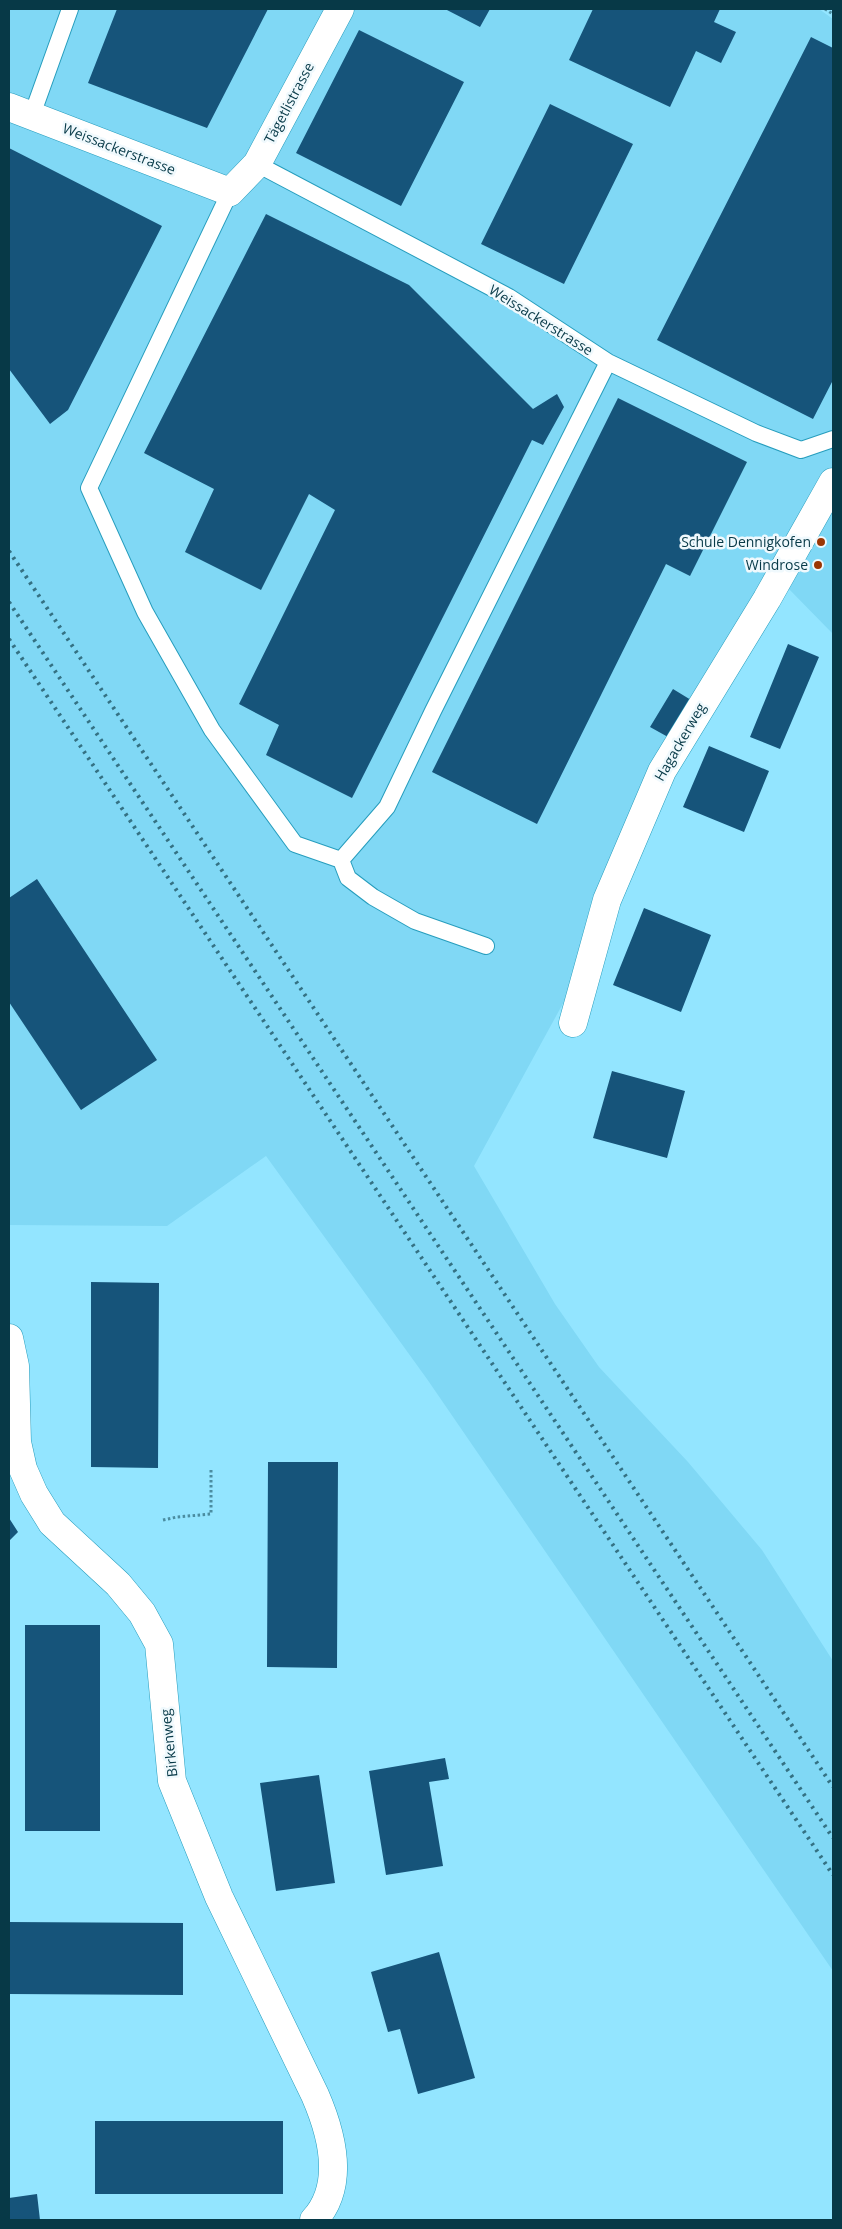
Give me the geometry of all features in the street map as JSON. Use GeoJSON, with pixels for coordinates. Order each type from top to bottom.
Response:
{"type":"FeatureCollection","features":[{"type":"Feature","properties":{"kind":"street","name":"Tägetlistrasse"},"geometry":{"type":"LineString","coordinates":[[230,192],[256,164],[340,9]]}},
{"type":"Feature","properties":{"kind":"street","name":"Weissackerstrasse"},"geometry":{"type":"LineString","coordinates":[[20,111],[230,192]]}},
{"type":"Feature","properties":{"kind":"street","name":"Hagackerweg"},"geometry":{"type":"LineString","coordinates":[[573,1023],[607,900],[662,771],[767,599],[833,482]]}},
{"type":"Feature","properties":{"kind":"street","name":"Birkenweg"},"geometry":{"type":"LineString","coordinates":[[9,1338],[15,1366],[17,1442],[27,1477],[34,1494],[52,1523],[118,1584],[142,1613],[159,1644],[172,1781],[218,1897],[311,2087],[329,2129],[333,2168],[332,2184],[328,2202],[314,2220]]}},
{"type":"Feature","properties":{"kind":"lane"},"geometry":{"type":"LineString","coordinates":[[20,111],[70,9]]}},
{"type":"Feature","properties":{"kind":"lane","name":"Weissackerstrasse"},"geometry":{"type":"LineString","coordinates":[[256,164],[509,298],[608,362],[756,433],[801,450],[833,438]]}},
{"type":"Feature","properties":{"kind":"lane"},"geometry":{"type":"LineString","coordinates":[[230,192],[89,488],[144,612],[212,730],[294,844],[341,860],[348,878],[373,897],[415,921],[486,946]]}},
{"type":"Feature","properties":{"kind":"lane"},"geometry":{"type":"LineString","coordinates":[[341,860],[387,807],[433,711],[608,362]]}},
{"type":"Feature","properties":{"kind":"path"},"geometry":{"type":"LineString","coordinates":[[825,9],[833,14]]}},
{"type":"Feature","properties":{"kind":"path"},"geometry":{"type":"LineString","coordinates":[[163,1520],[177,1516],[211,1514],[211,1468]]}},
{"type":"Feature","properties":{"kind":"shaded area"},"geometry":{"type":"Polygon","coordinates":[[[9,9],[819,9],[833,19],[833,466],[762,593],[578,976],[474,1166],[555,1304],[599,1367],[688,1462],[762,1550],[833,1661],[833,1971],[427,1379],[266,1156],[167,1226],[9,1225],[9,9]]]}},
{"type":"Feature","properties":{"kind":"shaded area","name":"Schule Dennigkofen"},"geometry":{"type":"Polygon","coordinates":[[[833,499],[833,634],[785,585],[833,499]]]}},
{"type":"Feature","properties":{"kind":"building"},"geometry":{"type":"Polygon","coordinates":[[[117,9],[268,9],[207,128],[88,83],[117,9]]]}},
{"type":"Feature","properties":{"kind":"building"},"geometry":{"type":"Polygon","coordinates":[[[445,9],[490,9],[480,27],[445,9]]]}},
{"type":"Feature","properties":{"kind":"building"},"geometry":{"type":"Polygon","coordinates":[[[593,9],[720,9],[714,22],[736,32],[721,63],[696,51],[670,107],[569,60],[593,9]]]}},
{"type":"Feature","properties":{"kind":"building"},"geometry":{"type":"Polygon","coordinates":[[[359,30],[464,82],[401,206],[296,153],[359,30]]]}},
{"type":"Feature","properties":{"kind":"building"},"geometry":{"type":"Polygon","coordinates":[[[811,37],[833,48],[833,380],[813,419],[657,340],[811,37]]]}},
{"type":"Feature","properties":{"kind":"building"},"geometry":{"type":"Polygon","coordinates":[[[550,104],[633,144],[564,284],[481,244],[550,104]]]}},
{"type":"Feature","properties":{"kind":"building"},"geometry":{"type":"Polygon","coordinates":[[[9,148],[162,226],[68,410],[50,424],[9,369],[9,148]]]}},
{"type":"Feature","properties":{"kind":"building"},"geometry":{"type":"Polygon","coordinates":[[[266,214],[409,285],[533,409],[557,394],[564,407],[543,445],[532,440],[352,798],[266,755],[279,725],[239,704],[335,510],[309,494],[261,590],[185,552],[214,489],[144,453],[266,214]]]}},
{"type":"Feature","properties":{"kind":"building"},"geometry":{"type":"Polygon","coordinates":[[[618,398],[747,462],[690,576],[666,564],[537,824],[432,772],[618,398]]]}},
{"type":"Feature","properties":{"kind":"building"},"geometry":{"type":"Polygon","coordinates":[[[788,644],[819,657],[780,749],[750,737],[788,644]]]}},
{"type":"Feature","properties":{"kind":"building"},"geometry":{"type":"Polygon","coordinates":[[[673,689],[691,700],[668,737],[650,727],[673,689]]]}},
{"type":"Feature","properties":{"kind":"building"},"geometry":{"type":"Polygon","coordinates":[[[709,746],[769,771],[744,832],[683,807],[709,746]]]}},
{"type":"Feature","properties":{"kind":"building"},"geometry":{"type":"Polygon","coordinates":[[[37,879],[157,1060],[81,1110],[9,1002],[9,898],[37,879]]]}},
{"type":"Feature","properties":{"kind":"building"},"geometry":{"type":"Polygon","coordinates":[[[644,908],[711,935],[681,1012],[613,985],[644,908]]]}},
{"type":"Feature","properties":{"kind":"building"},"geometry":{"type":"Polygon","coordinates":[[[612,1071],[685,1091],[667,1158],[593,1138],[612,1071]]]}},
{"type":"Feature","properties":{"kind":"building"},"geometry":{"type":"Polygon","coordinates":[[[91,1282],[159,1283],[158,1468],[91,1467],[91,1282]]]}},
{"type":"Feature","properties":{"kind":"building"},"geometry":{"type":"Polygon","coordinates":[[[268,1462],[338,1462],[337,1668],[267,1667],[268,1462]]]}},
{"type":"Feature","properties":{"kind":"building"},"geometry":{"type":"Polygon","coordinates":[[[9,1518],[18,1532],[9,1541],[9,1518]]]}},
{"type":"Feature","properties":{"kind":"building"},"geometry":{"type":"Polygon","coordinates":[[[25,1625],[100,1625],[100,1831],[25,1831],[25,1625]]]}},
{"type":"Feature","properties":{"kind":"building"},"geometry":{"type":"Polygon","coordinates":[[[445,1758],[449,1779],[429,1782],[443,1866],[386,1875],[369,1771],[445,1758]]]}},
{"type":"Feature","properties":{"kind":"building"},"geometry":{"type":"Polygon","coordinates":[[[319,1775],[335,1883],[276,1891],[260,1783],[319,1775]]]}},
{"type":"Feature","properties":{"kind":"building"},"geometry":{"type":"Polygon","coordinates":[[[9,1922],[183,1923],[183,1995],[9,1994],[9,1922]]]}},
{"type":"Feature","properties":{"kind":"building"},"geometry":{"type":"Polygon","coordinates":[[[439,1952],[475,2078],[418,2094],[400,2029],[388,2032],[371,1972],[439,1952]]]}},
{"type":"Feature","properties":{"kind":"building"},"geometry":{"type":"Polygon","coordinates":[[[95,2121],[283,2121],[283,2194],[95,2194],[95,2121]]]}},
{"type":"Feature","properties":{"kind":"building"},"geometry":{"type":"Polygon","coordinates":[[[37,2194],[40,2220],[9,2220],[9,2198],[37,2194]]]}},
{"type":"Feature","properties":{"kind":"railway"},"geometry":{"type":"LineString","coordinates":[[9,551],[833,1787]]}},
{"type":"Feature","properties":{"kind":"railway"},"geometry":{"type":"LineString","coordinates":[[9,602],[833,1838]]}},
{"type":"Feature","properties":{"kind":"railway"},"geometry":{"type":"LineString","coordinates":[[9,639],[833,1875]]}},
{"type":"Feature","properties":{"kind":"place","name":"Schule Dennigkofen"},"geometry":{"type":"Point","coordinates":[821,542]}},
{"type":"Feature","properties":{"kind":"place","name":"Windrose"},"geometry":{"type":"Point","coordinates":[818,565]}}]}
